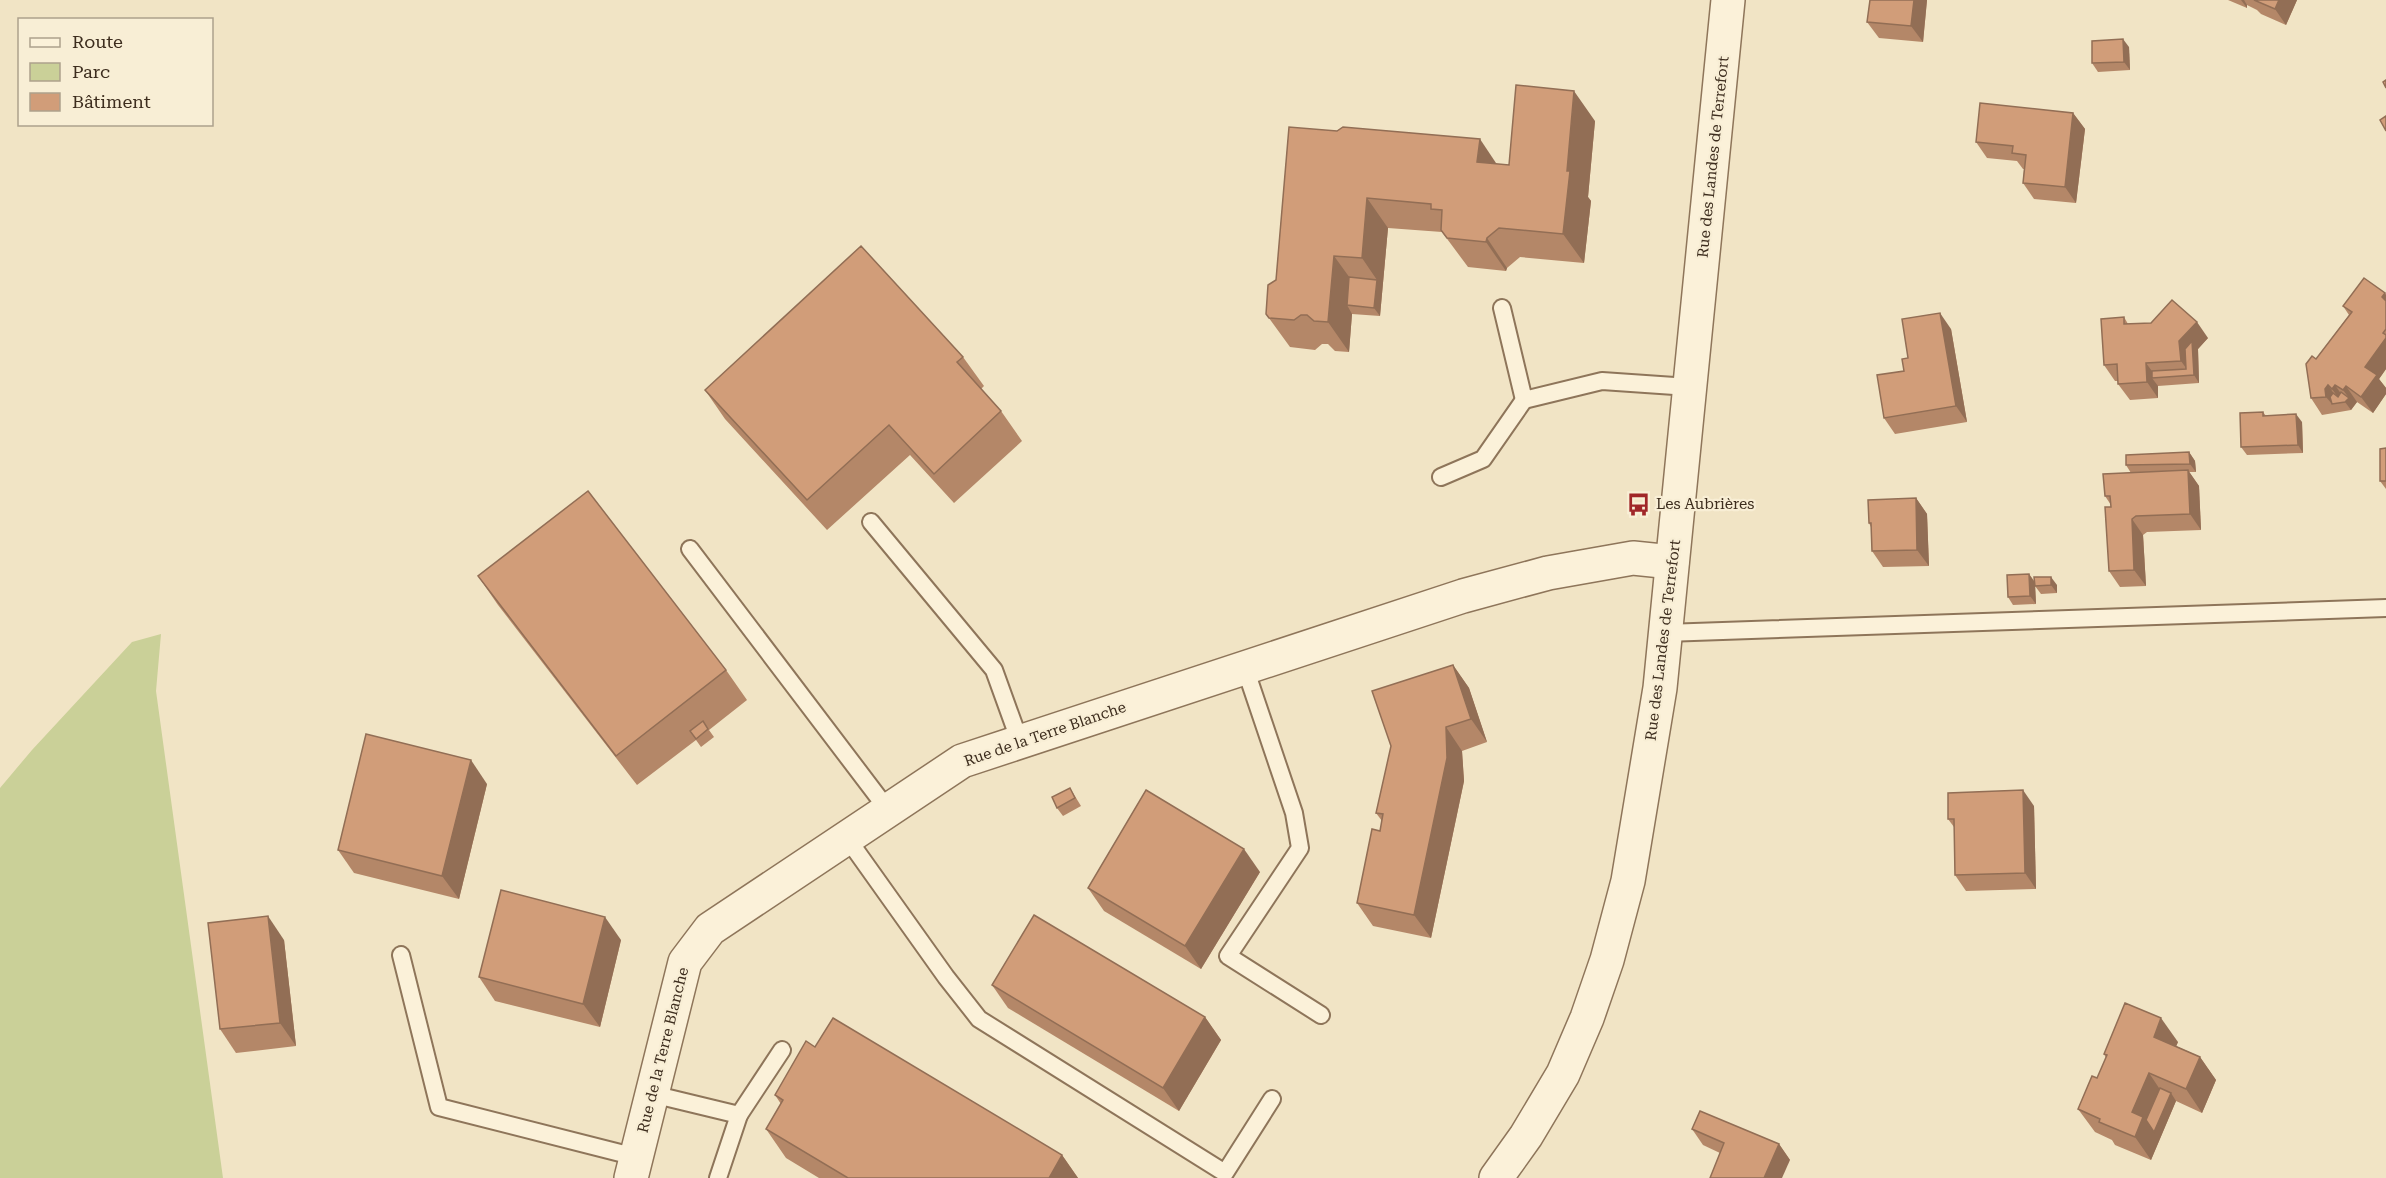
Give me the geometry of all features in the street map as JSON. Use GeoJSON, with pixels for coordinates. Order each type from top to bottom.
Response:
{"type":"FeatureCollection","features":[{"type":"Feature","properties":{"kind":"street","name":"Rue des Landes de Terrefort"},"geometry":{"type":"LineString","coordinates":[[1497,1178],[1526,1136],[1563,1074],[1587,1018],[1607,960],[1629,870],[1660,688],[1728,0]]}},
{"type":"Feature","properties":{"kind":"street","name":"Rue de la Terre Blanche"},"geometry":{"type":"LineString","coordinates":[[634,1167],[685,962],[710,929],[962,761],[1463,596],[1548,573],[1633,558],[1672,562]]}},
{"type":"Feature","properties":{"kind":"lane"},"geometry":{"type":"LineString","coordinates":[[1502,308],[1524,400]]}},
{"type":"Feature","properties":{"kind":"lane"},"geometry":{"type":"LineString","coordinates":[[1441,477],[1483,459],[1524,400],[1602,381],[1689,387]]}},
{"type":"Feature","properties":{"kind":"lane"},"geometry":{"type":"LineString","coordinates":[[871,522],[994,670],[1020,742]]}},
{"type":"Feature","properties":{"kind":"lane"},"geometry":{"type":"LineString","coordinates":[[690,549],[888,810]]}},
{"type":"Feature","properties":{"kind":"lane"},"geometry":{"type":"LineString","coordinates":[[1665,633],[2386,608]]}},
{"type":"Feature","properties":{"kind":"lane"},"geometry":{"type":"LineString","coordinates":[[1245,668],[1294,813],[1300,848],[1228,956],[1321,1015]]}},
{"type":"Feature","properties":{"kind":"lane"},"geometry":{"type":"LineString","coordinates":[[847,838],[945,977],[979,1019],[1225,1173],[1272,1099]]}},
{"type":"Feature","properties":{"kind":"lane"},"geometry":{"type":"LineString","coordinates":[[401,955],[439,1107],[634,1167]]}},
{"type":"Feature","properties":{"kind":"lane"},"geometry":{"type":"LineString","coordinates":[[718,1178],[738,1115],[782,1050]]}},
{"type":"Feature","properties":{"kind":"lane"},"geometry":{"type":"LineString","coordinates":[[652,1094],[738,1115]]}},
{"type":"Feature","properties":{"kind":"green space"},"geometry":{"type":"Polygon","coordinates":[[[161,634],[156,691],[223,1178],[0,1178],[0,788],[132,642],[161,634]]]}},
{"type":"Feature","properties":{"kind":"building"},"geometry":{"type":"Polygon","coordinates":[[[1870,0],[1914,0],[1911,26],[1867,22],[1870,0]]]}},
{"type":"Feature","properties":{"kind":"building"},"geometry":{"type":"Polygon","coordinates":[[[2254,0],[2279,0],[2275,9],[2254,0]]]}},
{"type":"Feature","properties":{"kind":"building"},"geometry":{"type":"Polygon","coordinates":[[[2123,39],[2124,62],[2092,63],[2092,41],[2123,39]]]}},
{"type":"Feature","properties":{"kind":"building"},"geometry":{"type":"Polygon","coordinates":[[[1516,85],[1574,91],[1567,171],[1570,171],[1563,234],[1499,228],[1487,238],[1486,242],[1447,238],[1441,230],[1442,210],[1431,209],[1431,204],[1367,198],[1362,258],[1334,256],[1328,322],[1314,321],[1307,315],[1301,315],[1294,320],[1269,318],[1266,314],[1268,285],[1276,280],[1289,127],[1337,131],[1343,127],[1480,139],[1477,162],[1509,165],[1516,85]]]}},
{"type":"Feature","properties":{"kind":"building"},"geometry":{"type":"Polygon","coordinates":[[[1980,103],[2073,113],[2065,187],[2023,183],[2026,155],[2012,153],[2013,146],[1976,142],[1980,103]]]}},
{"type":"Feature","properties":{"kind":"building"},"geometry":{"type":"Polygon","coordinates":[[[2386,116],[2386,131],[2380,120],[2386,116]]]}},
{"type":"Feature","properties":{"kind":"building"},"geometry":{"type":"Polygon","coordinates":[[[861,246],[963,357],[957,362],[1001,411],[934,474],[889,425],[807,500],[705,390],[861,246]]]}},
{"type":"Feature","properties":{"kind":"building"},"geometry":{"type":"Polygon","coordinates":[[[1349,277],[1377,280],[1374,308],[1347,305],[1349,277]]]}},
{"type":"Feature","properties":{"kind":"building"},"geometry":{"type":"Polygon","coordinates":[[[2364,278],[2385,293],[2382,297],[2386,301],[2386,329],[2383,333],[2386,338],[2365,367],[2377,375],[2361,397],[2346,386],[2343,390],[2335,385],[2332,389],[2328,385],[2325,389],[2326,397],[2311,398],[2306,364],[2312,356],[2316,359],[2352,312],[2343,306],[2364,278]]]}},
{"type":"Feature","properties":{"kind":"building"},"geometry":{"type":"Polygon","coordinates":[[[2172,300],[2197,322],[2179,341],[2181,361],[2146,363],[2147,382],[2118,384],[2117,364],[2104,365],[2101,319],[2124,317],[2124,324],[2151,323],[2172,300]]]}},
{"type":"Feature","properties":{"kind":"building"},"geometry":{"type":"Polygon","coordinates":[[[1940,313],[1956,406],[1884,418],[1877,375],[1904,371],[1902,359],[1908,358],[1902,319],[1940,313]]]}},
{"type":"Feature","properties":{"kind":"building"},"geometry":{"type":"Polygon","coordinates":[[[2192,341],[2194,375],[2152,378],[2152,371],[2186,369],[2185,349],[2192,341]]]}},
{"type":"Feature","properties":{"kind":"building"},"geometry":{"type":"Polygon","coordinates":[[[2341,392],[2349,398],[2345,402],[2332,404],[2330,397],[2333,393],[2338,397],[2341,392]]]}},
{"type":"Feature","properties":{"kind":"building"},"geometry":{"type":"Polygon","coordinates":[[[2263,412],[2263,416],[2296,414],[2298,445],[2241,447],[2240,413],[2263,412]]]}},
{"type":"Feature","properties":{"kind":"building"},"geometry":{"type":"Polygon","coordinates":[[[2386,448],[2386,481],[2380,481],[2380,449],[2386,448]]]}},
{"type":"Feature","properties":{"kind":"building"},"geometry":{"type":"Polygon","coordinates":[[[2189,452],[2190,464],[2126,465],[2126,455],[2189,452]]]}},
{"type":"Feature","properties":{"kind":"building"},"geometry":{"type":"Polygon","coordinates":[[[2188,470],[2190,514],[2136,516],[2132,519],[2134,570],[2109,571],[2105,507],[2111,507],[2110,496],[2105,496],[2103,474],[2188,470]]]}},
{"type":"Feature","properties":{"kind":"building"},"geometry":{"type":"Polygon","coordinates":[[[588,491],[726,670],[616,756],[478,576],[588,491]]]}},
{"type":"Feature","properties":{"kind":"building"},"geometry":{"type":"Polygon","coordinates":[[[1916,498],[1917,550],[1872,551],[1868,500],[1916,498]]]}},
{"type":"Feature","properties":{"kind":"building"},"geometry":{"type":"Polygon","coordinates":[[[2029,574],[2030,596],[2008,597],[2007,575],[2029,574]]]}},
{"type":"Feature","properties":{"kind":"building"},"geometry":{"type":"Polygon","coordinates":[[[2034,577],[2051,577],[2051,585],[2035,586],[2034,577]]]}},
{"type":"Feature","properties":{"kind":"building"},"geometry":{"type":"Polygon","coordinates":[[[1453,665],[1471,719],[1446,727],[1447,758],[1414,915],[1357,903],[1372,829],[1380,831],[1383,814],[1376,813],[1391,746],[1372,691],[1453,665]]]}},
{"type":"Feature","properties":{"kind":"building"},"geometry":{"type":"Polygon","coordinates":[[[703,721],[708,729],[696,739],[690,731],[703,721]]]}},
{"type":"Feature","properties":{"kind":"building"},"geometry":{"type":"Polygon","coordinates":[[[366,734],[471,760],[442,876],[338,850],[366,734]]]}},
{"type":"Feature","properties":{"kind":"building"},"geometry":{"type":"Polygon","coordinates":[[[1070,788],[1075,798],[1057,808],[1052,797],[1070,788]]]}},
{"type":"Feature","properties":{"kind":"building"},"geometry":{"type":"Polygon","coordinates":[[[1146,790],[1244,849],[1185,946],[1088,888],[1146,790]]]}},
{"type":"Feature","properties":{"kind":"building"},"geometry":{"type":"Polygon","coordinates":[[[2023,790],[2025,873],[1955,875],[1954,819],[1948,819],[1948,793],[2023,790]]]}},
{"type":"Feature","properties":{"kind":"building"},"geometry":{"type":"Polygon","coordinates":[[[501,890],[605,917],[583,1004],[479,977],[501,890]]]}},
{"type":"Feature","properties":{"kind":"building"},"geometry":{"type":"Polygon","coordinates":[[[1034,915],[1205,1017],[1163,1088],[992,985],[1034,915]]]}},
{"type":"Feature","properties":{"kind":"building"},"geometry":{"type":"Polygon","coordinates":[[[268,916],[280,1023],[220,1029],[208,923],[268,916]]]}},
{"type":"Feature","properties":{"kind":"building"},"geometry":{"type":"Polygon","coordinates":[[[2125,1003],[2161,1018],[2154,1037],[2200,1057],[2186,1089],[2149,1073],[2132,1112],[2143,1117],[2135,1137],[2099,1122],[2100,1119],[2078,1109],[2092,1076],[2097,1078],[2107,1055],[2104,1054],[2125,1003]]]}},
{"type":"Feature","properties":{"kind":"building"},"geometry":{"type":"Polygon","coordinates":[[[833,1018],[1062,1155],[1049,1178],[848,1178],[766,1129],[783,1100],[775,1095],[806,1041],[815,1047],[833,1018]]]}},
{"type":"Feature","properties":{"kind":"building"},"geometry":{"type":"Polygon","coordinates":[[[2160,1088],[2171,1093],[2154,1132],[2146,1120],[2160,1088]]]}},
{"type":"Feature","properties":{"kind":"building"},"geometry":{"type":"Polygon","coordinates":[[[1700,1111],[1779,1144],[1764,1178],[1710,1178],[1724,1143],[1692,1129],[1700,1111]]]}},
{"type":"Feature","properties":{"kind":"place","name":"Les Aubrières"},"geometry":{"type":"Point","coordinates":[1638,504]}}]}
